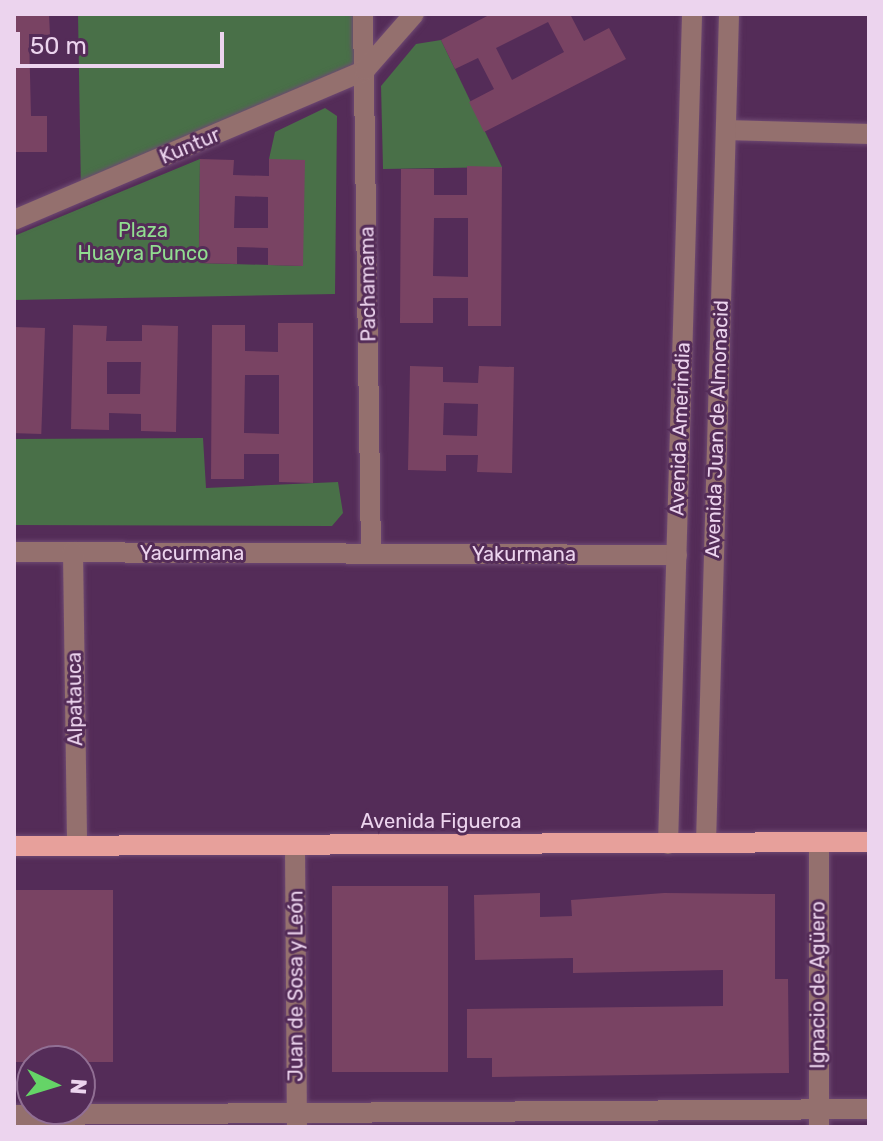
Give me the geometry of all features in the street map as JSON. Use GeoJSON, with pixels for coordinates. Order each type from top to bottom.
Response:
{"type":"FeatureCollection","features":[{"type":"Feature","properties":{"kind":"main road","name":"Avenida Figueroa"},"geometry":{"type":"LineString","coordinates":[[14,846],[869,842]]}},
{"type":"Feature","properties":{"kind":"street","name":"Pachamama"},"geometry":{"type":"LineString","coordinates":[[363,14],[371,554]]}},
{"type":"Feature","properties":{"kind":"street"},"geometry":{"type":"LineString","coordinates":[[365,70],[414,14]]}},
{"type":"Feature","properties":{"kind":"street","name":"Avenida Amerindia"},"geometry":{"type":"LineString","coordinates":[[668,844],[692,14]]}},
{"type":"Feature","properties":{"kind":"street","name":"Avenida Juan de Almonacid"},"geometry":{"type":"LineString","coordinates":[[706,843],[729,14]]}},
{"type":"Feature","properties":{"kind":"street","name":"Kuntur"},"geometry":{"type":"LineString","coordinates":[[14,220],[365,70]]}},
{"type":"Feature","properties":{"kind":"street"},"geometry":{"type":"LineString","coordinates":[[726,130],[869,134]]}},
{"type":"Feature","properties":{"kind":"street","name":"Yacurmana"},"geometry":{"type":"LineString","coordinates":[[14,552],[371,554]]}},
{"type":"Feature","properties":{"kind":"street","name":"Alpatauca"},"geometry":{"type":"LineString","coordinates":[[73,552],[77,846]]}},
{"type":"Feature","properties":{"kind":"street","name":"Yakurmana"},"geometry":{"type":"LineString","coordinates":[[371,554],[677,555]]}},
{"type":"Feature","properties":{"kind":"street","name":"Ignacio de Agüero"},"geometry":{"type":"LineString","coordinates":[[819,842],[819,1118]]}},
{"type":"Feature","properties":{"kind":"street","name":"Juan de Sosa y León"},"geometry":{"type":"LineString","coordinates":[[295,846],[297,1121]]}},
{"type":"Feature","properties":{"kind":"street"},"geometry":{"type":"LineString","coordinates":[[14,1115],[297,1121],[819,1118],[869,1109]]}},
{"type":"Feature","properties":{"kind":"green space"},"geometry":{"type":"Polygon","coordinates":[[[78,14],[363,14],[365,70],[81,192],[78,14]]]}},
{"type":"Feature","properties":{"kind":"green space"},"geometry":{"type":"Polygon","coordinates":[[[441,40],[502,167],[383,169],[381,86],[416,44],[441,40]]]}},
{"type":"Feature","properties":{"kind":"green space","name":"Plaza Huayra Punco"},"geometry":{"type":"Polygon","coordinates":[[[325,108],[337,116],[335,294],[14,300],[14,236],[200,159],[199,263],[303,266],[269,159],[275,132],[325,108]]]}},
{"type":"Feature","properties":{"kind":"green space"},"geometry":{"type":"Polygon","coordinates":[[[203,438],[206,488],[338,482],[343,513],[332,526],[14,525],[14,439],[203,438]]]}},
{"type":"Feature","properties":{"kind":"building"},"geometry":{"type":"Polygon","coordinates":[[[14,14],[49,14],[50,35],[29,34],[31,116],[47,116],[47,152],[14,152],[14,14]]]}},
{"type":"Feature","properties":{"kind":"building"},"geometry":{"type":"Polygon","coordinates":[[[491,14],[570,14],[584,41],[609,28],[626,59],[484,132],[469,102],[494,89],[478,58],[455,69],[441,40],[491,14]],[[548,22],[496,48],[512,80],[564,52],[548,22]]]}},
{"type":"Feature","properties":{"kind":"building"},"geometry":{"type":"Polygon","coordinates":[[[200,159],[234,160],[233,175],[269,176],[269,159],[305,160],[303,266],[268,265],[268,248],[237,247],[237,264],[199,263],[200,159]],[[235,196],[234,228],[268,228],[268,197],[235,196]]]}},
{"type":"Feature","properties":{"kind":"building"},"geometry":{"type":"Polygon","coordinates":[[[467,166],[502,167],[501,326],[468,326],[468,298],[433,298],[433,323],[400,323],[401,169],[434,169],[434,195],[467,195],[467,166]],[[434,218],[433,276],[468,277],[468,218],[434,218]]]}},
{"type":"Feature","properties":{"kind":"building"},"geometry":{"type":"Polygon","coordinates":[[[278,323],[313,323],[313,483],[279,482],[279,454],[244,454],[244,479],[211,479],[212,325],[245,325],[245,351],[278,352],[278,323]],[[245,375],[244,433],[279,434],[279,375],[245,375]]]}},
{"type":"Feature","properties":{"kind":"building"},"geometry":{"type":"Polygon","coordinates":[[[73,325],[107,326],[106,341],[142,341],[142,325],[178,326],[176,432],[141,431],[141,414],[109,413],[109,430],[71,429],[73,325]],[[107,362],[107,394],[140,394],[141,362],[107,362]]]}},
{"type":"Feature","properties":{"kind":"building"},"geometry":{"type":"Polygon","coordinates":[[[14,327],[45,328],[41,434],[14,433],[14,327]]]}},
{"type":"Feature","properties":{"kind":"building"},"geometry":{"type":"Polygon","coordinates":[[[410,366],[443,367],[443,382],[478,383],[479,366],[514,367],[512,473],[477,472],[478,455],[446,455],[446,471],[408,470],[410,366]],[[444,403],[443,435],[477,436],[478,404],[444,403]]]}},
{"type":"Feature","properties":{"kind":"building"},"geometry":{"type":"Polygon","coordinates":[[[332,886],[448,886],[448,1072],[332,1072],[332,886]]]}},
{"type":"Feature","properties":{"kind":"building"},"geometry":{"type":"Polygon","coordinates":[[[14,890],[113,890],[113,1062],[96,1062],[96,1045],[16,1045],[14,1062],[14,890]]]}},
{"type":"Feature","properties":{"kind":"building"},"geometry":{"type":"Polygon","coordinates":[[[540,893],[540,917],[572,916],[571,900],[664,893],[775,894],[775,979],[788,979],[789,1073],[492,1077],[492,1058],[467,1058],[467,1009],[723,1006],[723,970],[573,973],[573,958],[475,960],[474,895],[540,893]]]}}]}
